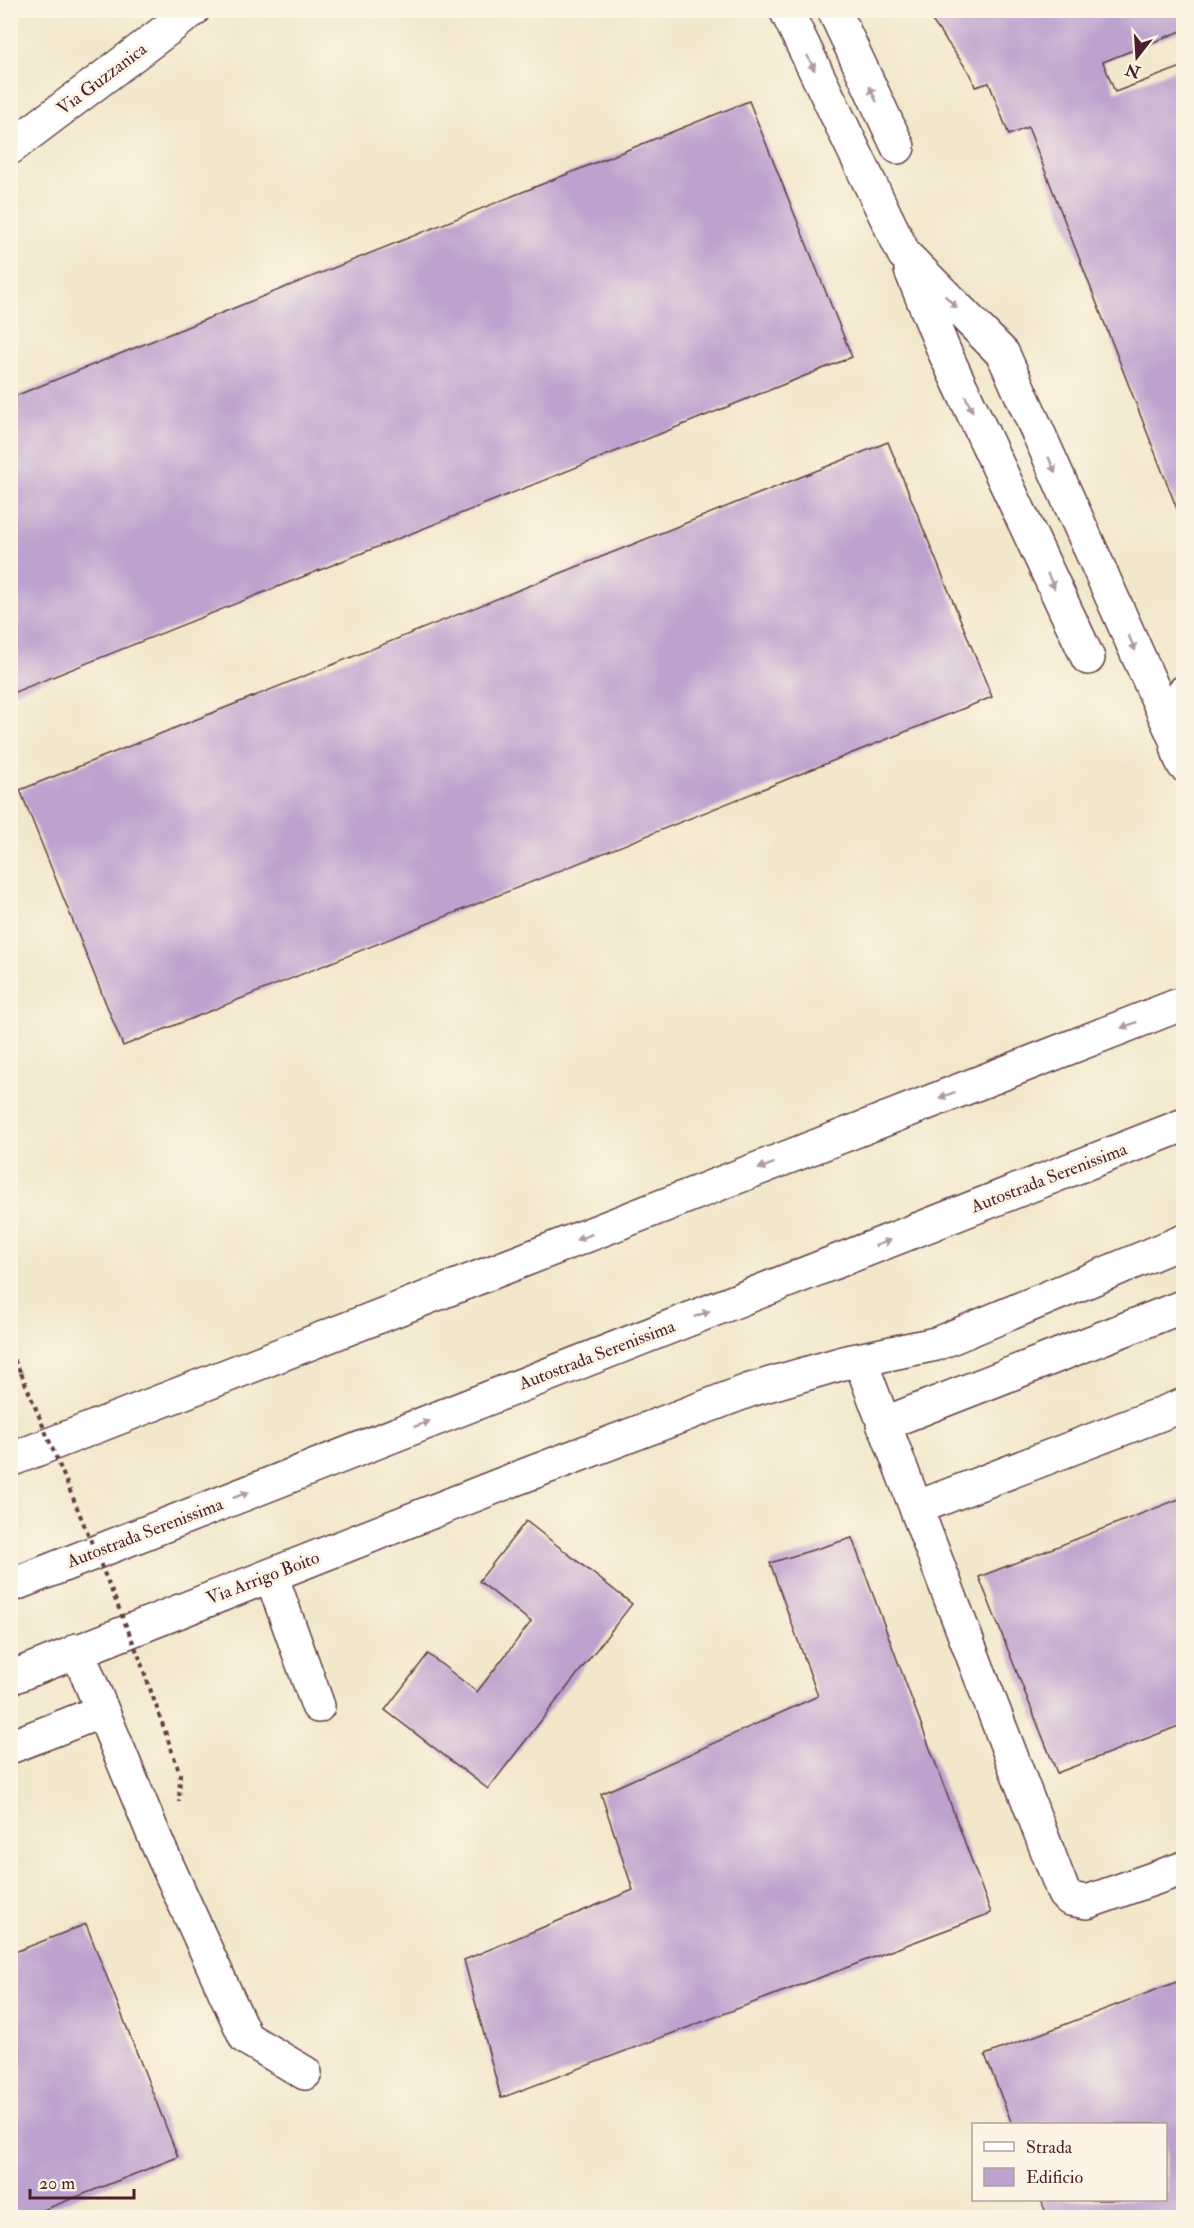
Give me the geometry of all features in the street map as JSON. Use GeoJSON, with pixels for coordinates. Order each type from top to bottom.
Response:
{"type":"FeatureCollection","features":[{"type":"Feature","properties":{"kind":"main road","name":"Via Guzzanica"},"geometry":{"type":"LineString","coordinates":[[10,148],[193,10]]}},
{"type":"Feature","properties":{"kind":"main road"},"geometry":{"type":"LineString","coordinates":[[786,10],[904,254],[944,351],[1088,658]]}},
{"type":"Feature","properties":{"kind":"main road"},"geometry":{"type":"LineString","coordinates":[[834,10],[898,147]]}},
{"type":"Feature","properties":{"kind":"main road"},"geometry":{"type":"LineString","coordinates":[[904,254],[1003,354],[1179,752]]}},
{"type":"Feature","properties":{"kind":"main road"},"geometry":{"type":"LineString","coordinates":[[1179,752],[1176,712],[1184,692]]}},
{"type":"Feature","properties":{"kind":"main road"},"geometry":{"type":"LineString","coordinates":[[10,1460],[1184,1003]]}},
{"type":"Feature","properties":{"kind":"main road","name":"Autostrada Serenissima"},"geometry":{"type":"LineString","coordinates":[[10,1586],[1184,1125]]}},
{"type":"Feature","properties":{"kind":"main road","name":"Via Arrigo Boito"},"geometry":{"type":"LineString","coordinates":[[10,1677],[515,1479],[750,1390],[860,1360],[936,1344],[1184,1241]]}},
{"type":"Feature","properties":{"kind":"main road"},"geometry":{"type":"LineString","coordinates":[[883,1424],[1184,1306]]}},
{"type":"Feature","properties":{"kind":"main road"},"geometry":{"type":"LineString","coordinates":[[860,1360],[1064,1894],[1070,1899],[1087,1902],[1184,1868]]}},
{"type":"Feature","properties":{"kind":"main road"},"geometry":{"type":"LineString","coordinates":[[916,1508],[1184,1405]]}},
{"type":"Feature","properties":{"kind":"main road"},"geometry":{"type":"LineString","coordinates":[[271,1575],[318,1706]]}},
{"type":"Feature","properties":{"kind":"main road"},"geometry":{"type":"LineString","coordinates":[[77,1650],[158,1845],[246,2038],[305,2073]]}},
{"type":"Feature","properties":{"kind":"main road"},"geometry":{"type":"LineString","coordinates":[[10,1747],[102,1711]]}},
{"type":"Feature","properties":{"kind":"path"},"geometry":{"type":"LineString","coordinates":[[10,1352],[21,1373],[140,1659],[180,1774],[178,1809],[158,1845]]}},
{"type":"Feature","properties":{"kind":"building"},"geometry":{"type":"Polygon","coordinates":[[[941,10],[1184,10],[1184,30],[1103,62],[1115,92],[1184,66],[1184,527],[1028,127],[1009,135],[989,83],[975,87],[971,75],[930,18],[941,10]]]}},
{"type":"Feature","properties":{"kind":"building"},"geometry":{"type":"Polygon","coordinates":[[[749,101],[852,357],[10,694],[10,398],[749,101]]]}},
{"type":"Feature","properties":{"kind":"building"},"geometry":{"type":"Polygon","coordinates":[[[888,442],[992,697],[123,1046],[20,790],[888,442]]]}},
{"type":"Feature","properties":{"kind":"building"},"geometry":{"type":"Polygon","coordinates":[[[1184,1497],[1184,1724],[1057,1773],[979,1577],[1184,1497]]]}},
{"type":"Feature","properties":{"kind":"building"},"geometry":{"type":"Polygon","coordinates":[[[526,1521],[632,1604],[488,1789],[385,1710],[428,1654],[477,1692],[531,1622],[479,1581],[526,1521]]]}},
{"type":"Feature","properties":{"kind":"building"},"geometry":{"type":"Polygon","coordinates":[[[852,1538],[991,1913],[501,2098],[464,1960],[633,1890],[601,1794],[818,1696],[770,1563],[852,1538]]]}},
{"type":"Feature","properties":{"kind":"building"},"geometry":{"type":"Polygon","coordinates":[[[86,1924],[178,2157],[23,2218],[10,2218],[10,1954],[86,1924]]]}},
{"type":"Feature","properties":{"kind":"building"},"geometry":{"type":"Polygon","coordinates":[[[1184,1979],[1184,2218],[1048,2218],[1041,2201],[1167,2201],[1167,2123],[1012,2123],[985,2055],[1184,1979]]]}}]}
